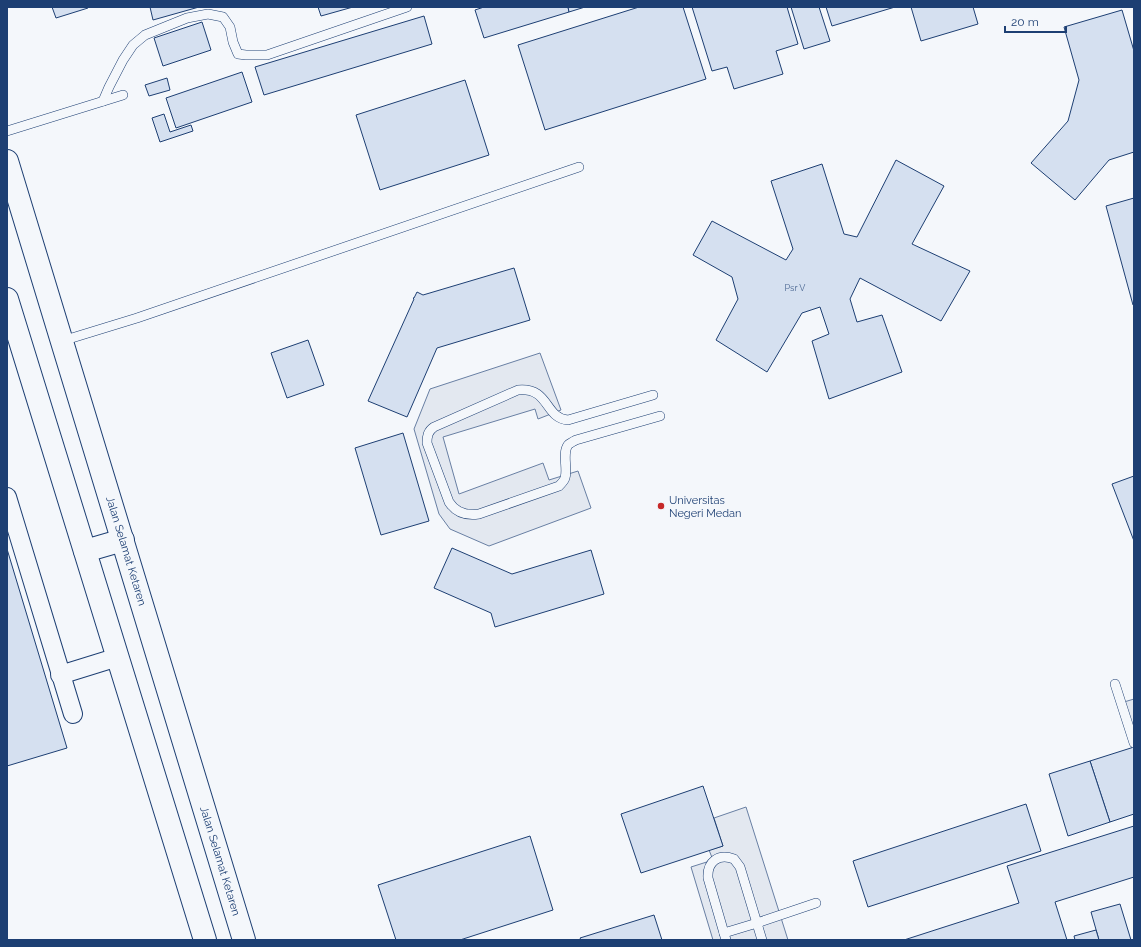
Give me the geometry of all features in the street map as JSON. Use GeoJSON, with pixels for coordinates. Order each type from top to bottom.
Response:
{"type":"FeatureCollection","features":[{"type":"Feature","properties":{"kind":"street","name":"Jalan Selamat Ketaren"},"geometry":{"type":"LineString","coordinates":[[7,161],[244,940]]}},
{"type":"Feature","properties":{"kind":"street"},"geometry":{"type":"LineString","coordinates":[[7,299],[205,940]]}},
{"type":"Feature","properties":{"kind":"street"},"geometry":{"type":"LineString","coordinates":[[7,497],[73,714]]}},
{"type":"Feature","properties":{"kind":"street"},"geometry":{"type":"LineString","coordinates":[[85,550],[123,540]]}},
{"type":"Feature","properties":{"kind":"street"},"geometry":{"type":"LineString","coordinates":[[60,675],[118,657]]}},
{"type":"Feature","properties":{"kind":"lane"},"geometry":{"type":"LineString","coordinates":[[103,101],[123,60],[133,45],[145,35],[187,18],[208,14],[223,18],[230,27],[233,42],[238,54],[246,56],[267,55],[407,7]]}},
{"type":"Feature","properties":{"kind":"lane"},"geometry":{"type":"LineString","coordinates":[[7,131],[124,95]]}},
{"type":"Feature","properties":{"kind":"lane"},"geometry":{"type":"LineString","coordinates":[[62,342],[137,318],[579,167]]}},
{"type":"Feature","properties":{"kind":"lane"},"geometry":{"type":"LineString","coordinates":[[653,395],[568,420],[562,420],[537,393],[518,390],[430,429],[427,443],[452,507],[458,512],[471,515],[479,514],[559,486],[565,479],[566,450],[567,446],[572,442],[660,416]]}},
{"type":"Feature","properties":{"kind":"lane"},"geometry":{"type":"LineString","coordinates":[[1115,684],[1134,743]]}},
{"type":"Feature","properties":{"kind":"lane"},"geometry":{"type":"LineString","coordinates":[[762,940],[757,924],[740,867],[738,862],[726,856],[716,860],[709,867],[708,878],[725,937],[757,924],[816,903]]}},
{"type":"Feature","properties":{"kind":"shaded area"},"geometry":{"type":"Polygon","coordinates":[[[540,353],[561,410],[538,419],[535,409],[443,437],[459,494],[543,463],[549,480],[578,471],[591,508],[489,546],[450,529],[439,514],[414,429],[430,389],[540,353]]]}},
{"type":"Feature","properties":{"kind":"shaded area"},"geometry":{"type":"Polygon","coordinates":[[[1134,699],[1134,732],[1124,702],[1134,699]]]}},
{"type":"Feature","properties":{"kind":"shaded area"},"geometry":{"type":"Polygon","coordinates":[[[746,807],[788,940],[713,940],[691,867],[713,860],[709,850],[723,846],[714,818],[746,807]]]}},
{"type":"Feature","properties":{"kind":"building"},"geometry":{"type":"Polygon","coordinates":[[[52,7],[88,7],[88,8],[56,18],[52,7]]]}},
{"type":"Feature","properties":{"kind":"building"},"geometry":{"type":"Polygon","coordinates":[[[150,7],[199,7],[153,20],[150,7]]]}},
{"type":"Feature","properties":{"kind":"building"},"geometry":{"type":"Polygon","coordinates":[[[318,7],[353,7],[321,16],[318,7]]]}},
{"type":"Feature","properties":{"kind":"building"},"geometry":{"type":"Polygon","coordinates":[[[484,7],[568,7],[569,12],[484,38],[475,10],[484,7]]]}},
{"type":"Feature","properties":{"kind":"building"},"geometry":{"type":"Polygon","coordinates":[[[568,7],[585,7],[569,12],[568,7]]]}},
{"type":"Feature","properties":{"kind":"building"},"geometry":{"type":"Polygon","coordinates":[[[639,7],[683,7],[706,79],[545,130],[518,45],[639,7]]]}},
{"type":"Feature","properties":{"kind":"building"},"geometry":{"type":"Polygon","coordinates":[[[692,7],[787,7],[798,44],[776,51],[783,74],[734,89],[727,67],[712,71],[692,7]]]}},
{"type":"Feature","properties":{"kind":"building"},"geometry":{"type":"Polygon","coordinates":[[[791,7],[819,7],[830,41],[804,49],[791,7]]]}},
{"type":"Feature","properties":{"kind":"building"},"geometry":{"type":"Polygon","coordinates":[[[826,7],[895,7],[832,26],[826,7]]]}},
{"type":"Feature","properties":{"kind":"building"},"geometry":{"type":"Polygon","coordinates":[[[911,7],[973,7],[978,24],[921,41],[911,7]]]}},
{"type":"Feature","properties":{"kind":"building"},"geometry":{"type":"Polygon","coordinates":[[[1122,10],[1134,51],[1134,152],[1109,160],[1075,200],[1031,163],[1068,121],[1079,80],[1064,27],[1122,10]]]}},
{"type":"Feature","properties":{"kind":"building"},"geometry":{"type":"Polygon","coordinates":[[[424,16],[432,44],[264,95],[255,67],[424,16]]]}},
{"type":"Feature","properties":{"kind":"building"},"geometry":{"type":"Polygon","coordinates":[[[202,22],[211,50],[163,66],[154,38],[202,22]]]}},
{"type":"Feature","properties":{"kind":"building"},"geometry":{"type":"Polygon","coordinates":[[[242,72],[252,102],[176,128],[166,98],[242,72]]]}},
{"type":"Feature","properties":{"kind":"building"},"geometry":{"type":"Polygon","coordinates":[[[167,78],[170,90],[149,96],[145,85],[167,78]]]}},
{"type":"Feature","properties":{"kind":"building"},"geometry":{"type":"Polygon","coordinates":[[[465,80],[489,155],[380,190],[356,115],[465,80]]]}},
{"type":"Feature","properties":{"kind":"building"},"geometry":{"type":"Polygon","coordinates":[[[164,114],[170,132],[191,125],[193,131],[160,142],[152,118],[164,114]]]}},
{"type":"Feature","properties":{"kind":"building"},"geometry":{"type":"Polygon","coordinates":[[[896,160],[944,186],[912,244],[970,271],[941,321],[860,278],[850,299],[857,322],[882,315],[902,372],[829,399],[812,341],[829,334],[820,307],[802,313],[767,372],[716,340],[738,299],[732,277],[693,255],[712,221],[786,260],[793,249],[771,181],[822,164],[844,234],[857,237],[896,160]]]}},
{"type":"Feature","properties":{"kind":"building"},"geometry":{"type":"Polygon","coordinates":[[[1134,198],[1134,305],[1133,305],[1106,206],[1134,198]]]}},
{"type":"Feature","properties":{"kind":"building"},"geometry":{"type":"Polygon","coordinates":[[[514,268],[530,320],[437,348],[407,417],[368,401],[417,292],[423,295],[514,268]]]}},
{"type":"Feature","properties":{"kind":"building"},"geometry":{"type":"Polygon","coordinates":[[[308,340],[324,385],[287,398],[271,353],[308,340]]]}},
{"type":"Feature","properties":{"kind":"building"},"geometry":{"type":"Polygon","coordinates":[[[403,433],[429,521],[381,535],[355,448],[403,433]]]}},
{"type":"Feature","properties":{"kind":"building"},"geometry":{"type":"Polygon","coordinates":[[[1134,476],[1134,541],[1112,484],[1134,476]]]}},
{"type":"Feature","properties":{"kind":"building"},"geometry":{"type":"Polygon","coordinates":[[[452,548],[512,574],[591,550],[604,594],[495,627],[491,613],[434,588],[452,548]]]}},
{"type":"Feature","properties":{"kind":"building"},"geometry":{"type":"Polygon","coordinates":[[[7,549],[67,748],[7,766],[7,549]]]}},
{"type":"Feature","properties":{"kind":"building"},"geometry":{"type":"Polygon","coordinates":[[[1134,747],[1134,814],[1110,822],[1090,761],[1134,747]]]}},
{"type":"Feature","properties":{"kind":"building"},"geometry":{"type":"Polygon","coordinates":[[[1090,761],[1110,822],[1068,836],[1049,774],[1090,761]]]}},
{"type":"Feature","properties":{"kind":"building"},"geometry":{"type":"Polygon","coordinates":[[[703,786],[723,846],[641,873],[621,814],[703,786]]]}},
{"type":"Feature","properties":{"kind":"building"},"geometry":{"type":"Polygon","coordinates":[[[1026,804],[1041,851],[868,907],[853,861],[1026,804]]]}},
{"type":"Feature","properties":{"kind":"building"},"geometry":{"type":"Polygon","coordinates":[[[1134,826],[1134,877],[1055,902],[1067,940],[904,940],[1019,903],[1007,866],[1134,826]]]}},
{"type":"Feature","properties":{"kind":"building"},"geometry":{"type":"Polygon","coordinates":[[[530,836],[553,910],[460,940],[396,940],[378,885],[530,836]]]}},
{"type":"Feature","properties":{"kind":"building"},"geometry":{"type":"Polygon","coordinates":[[[1120,904],[1131,940],[1099,940],[1091,912],[1120,904]]]}},
{"type":"Feature","properties":{"kind":"building"},"geometry":{"type":"Polygon","coordinates":[[[654,915],[662,940],[581,940],[580,938],[654,915]]]}},
{"type":"Feature","properties":{"kind":"building"},"geometry":{"type":"Polygon","coordinates":[[[1096,930],[1099,940],[1075,940],[1074,936],[1096,930]]]}},
{"type":"Feature","properties":{"kind":"place","name":"Universitas Negeri Medan"},"geometry":{"type":"Point","coordinates":[661,506]}}]}
